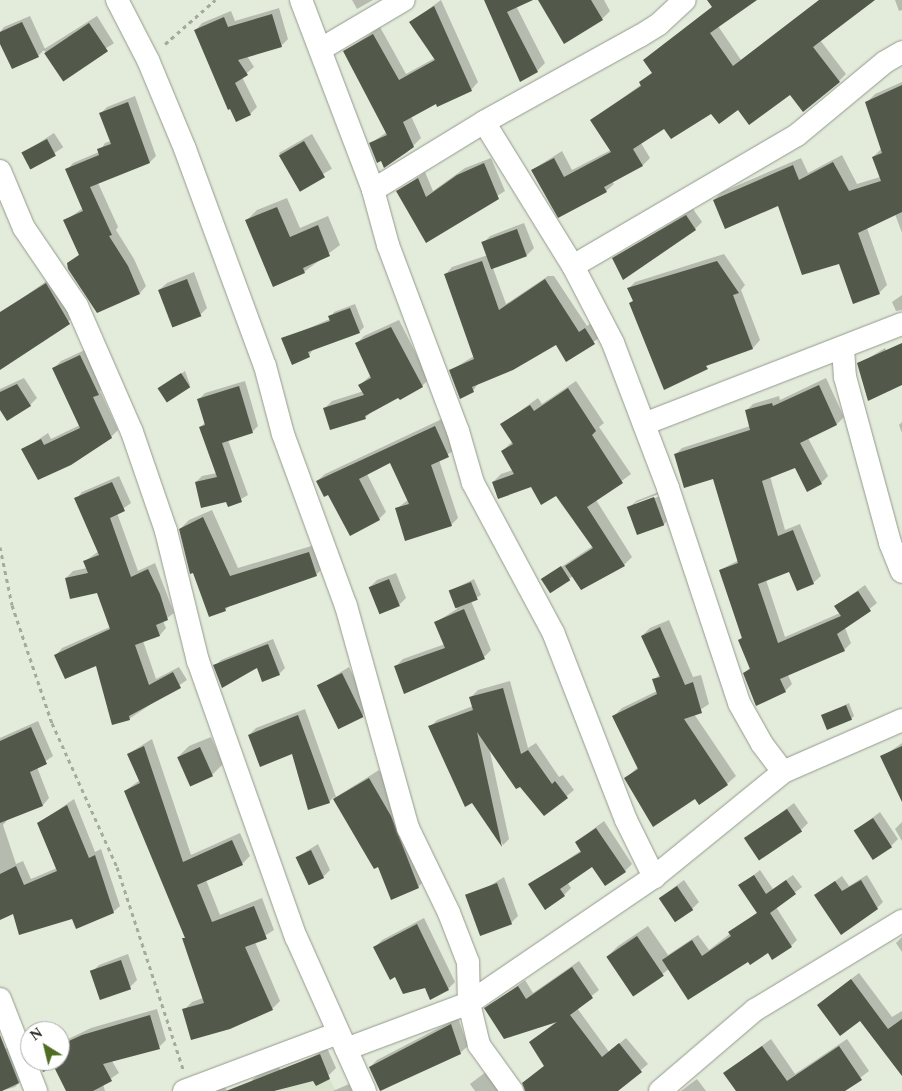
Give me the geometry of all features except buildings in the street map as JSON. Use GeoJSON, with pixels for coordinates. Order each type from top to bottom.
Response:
{"type":"FeatureCollection","features":[{"type":"Feature","properties":{"kind":"street"},"geometry":{"type":"LineString","coordinates":[[117,0],[148,60],[185,149],[265,366],[283,434],[346,606],[408,828],[449,913],[468,962],[469,1003],[479,1045],[512,1091]]}},
{"type":"Feature","properties":{"kind":"street"},"geometry":{"type":"LineString","coordinates":[[301,0],[373,190],[388,245],[458,431],[473,483],[552,632],[626,820],[654,877]]}},
{"type":"Feature","properties":{"kind":"street"},"geometry":{"type":"LineString","coordinates":[[321,49],[404,0]]}},
{"type":"Feature","properties":{"kind":"street"},"geometry":{"type":"LineString","coordinates":[[373,190],[484,122],[640,36],[659,24],[685,0]]}},
{"type":"Feature","properties":{"kind":"street"},"geometry":{"type":"LineString","coordinates":[[573,266],[797,136],[885,62],[902,52]]}},
{"type":"Feature","properties":{"kind":"street"},"geometry":{"type":"LineString","coordinates":[[484,122],[573,266],[613,343],[644,424],[739,703],[762,744],[783,772]]}},
{"type":"Feature","properties":{"kind":"street"},"geometry":{"type":"LineString","coordinates":[[0,171],[24,228],[77,306],[132,432],[166,531],[198,661],[296,937],[365,1091]]}},
{"type":"Feature","properties":{"kind":"street"},"geometry":{"type":"LineString","coordinates":[[644,424],[843,350],[902,324]]}},
{"type":"Feature","properties":{"kind":"street"},"geometry":{"type":"LineString","coordinates":[[843,350],[845,377],[896,540],[902,572]]}},
{"type":"Feature","properties":{"kind":"street"},"geometry":{"type":"LineString","coordinates":[[187,1090],[469,1003],[654,877],[783,772],[902,720]]}},
{"type":"Feature","properties":{"kind":"street"},"geometry":{"type":"LineString","coordinates":[[660,1091],[755,1010],[902,921]]}},
{"type":"Feature","properties":{"kind":"street"},"geometry":{"type":"LineString","coordinates":[[0,999],[36,1091]]}},
{"type":"Feature","properties":{"kind":"path"},"geometry":{"type":"LineString","coordinates":[[148,60],[215,0]]}},
{"type":"Feature","properties":{"kind":"path"},"geometry":{"type":"LineString","coordinates":[[0,547],[12,605],[52,723],[117,867],[187,1090]]}},
{"type":"Feature","properties":{"kind":"shaded area"},"geometry":{"type":"Polygon","coordinates":[[[320,1061],[336,1091],[239,1091],[320,1061]]]}}]}
